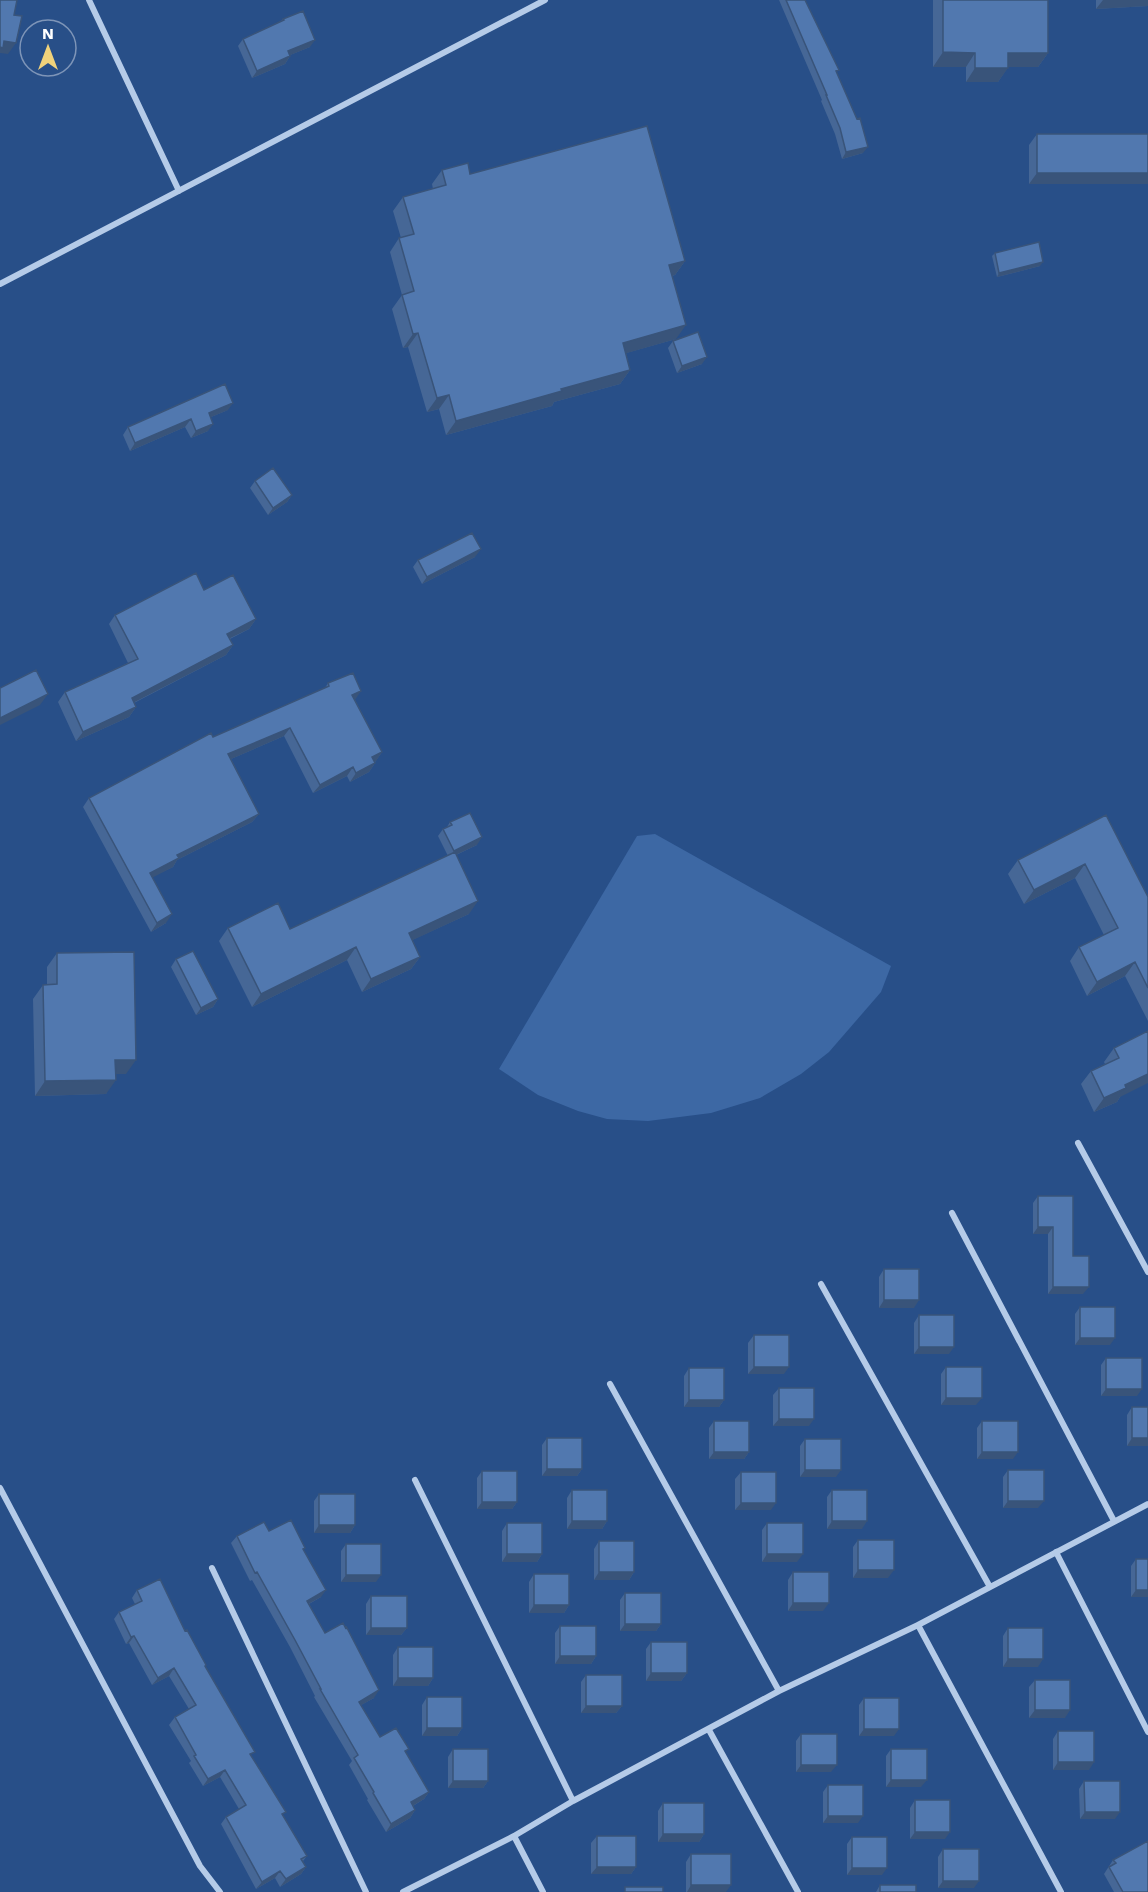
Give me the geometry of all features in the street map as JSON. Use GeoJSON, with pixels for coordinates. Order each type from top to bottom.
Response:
{"type":"FeatureCollection","features":[{"type":"Feature","properties":{"kind":"street"},"geometry":{"type":"LineString","coordinates":[[89,0],[179,191]]}},
{"type":"Feature","properties":{"kind":"street"},"geometry":{"type":"LineString","coordinates":[[0,284],[534,3],[544,0]]}},
{"type":"Feature","properties":{"kind":"street"},"geometry":{"type":"LineString","coordinates":[[1078,1143],[1148,1272]]}},
{"type":"Feature","properties":{"kind":"street"},"geometry":{"type":"LineString","coordinates":[[952,1213],[1114,1521]]}},
{"type":"Feature","properties":{"kind":"street"},"geometry":{"type":"LineString","coordinates":[[821,1284],[990,1587]]}},
{"type":"Feature","properties":{"kind":"street"},"geometry":{"type":"LineString","coordinates":[[610,1384],[779,1691]]}},
{"type":"Feature","properties":{"kind":"street"},"geometry":{"type":"LineString","coordinates":[[414,1480],[573,1802]]}},
{"type":"Feature","properties":{"kind":"street"},"geometry":{"type":"LineString","coordinates":[[0,1488],[200,1866],[220,1892]]}},
{"type":"Feature","properties":{"kind":"street"},"geometry":{"type":"LineString","coordinates":[[403,1892],[514,1836],[779,1691],[918,1625],[1148,1504]]}},
{"type":"Feature","properties":{"kind":"street"},"geometry":{"type":"LineString","coordinates":[[1056,1552],[1148,1732]]}},
{"type":"Feature","properties":{"kind":"street"},"geometry":{"type":"LineString","coordinates":[[212,1568],[366,1892]]}},
{"type":"Feature","properties":{"kind":"street"},"geometry":{"type":"LineString","coordinates":[[918,1625],[1061,1892]]}},
{"type":"Feature","properties":{"kind":"street"},"geometry":{"type":"LineString","coordinates":[[709,1730],[798,1892]]}},
{"type":"Feature","properties":{"kind":"street"},"geometry":{"type":"LineString","coordinates":[[514,1836],[543,1892]]}},
{"type":"Feature","properties":{"kind":"shaded area"},"geometry":{"type":"Polygon","coordinates":[[[655,834],[891,966],[881,992],[829,1052],[801,1074],[760,1098],[711,1113],[648,1121],[607,1119],[578,1111],[538,1095],[499,1069],[637,836],[655,834]]]}},
{"type":"Feature","properties":{"kind":"building"},"geometry":{"type":"Polygon","coordinates":[[[0,0],[17,0],[14,15],[22,16],[18,18],[16,43],[4,41],[3,48],[0,47],[0,0]]]}},
{"type":"Feature","properties":{"kind":"building"},"geometry":{"type":"Polygon","coordinates":[[[786,0],[805,0],[839,70],[836,71],[857,119],[860,118],[868,147],[846,152],[840,128],[827,95],[786,0]]]}},
{"type":"Feature","properties":{"kind":"building"},"geometry":{"type":"Polygon","coordinates":[[[943,0],[1048,0],[1048,53],[1008,53],[1008,68],[975,68],[975,53],[943,52],[943,0]]]}},
{"type":"Feature","properties":{"kind":"building"},"geometry":{"type":"Polygon","coordinates":[[[303,11],[315,40],[288,51],[290,56],[257,71],[243,39],[303,11]]]}},
{"type":"Feature","properties":{"kind":"building"},"geometry":{"type":"Polygon","coordinates":[[[647,126],[685,261],[669,265],[686,325],[623,343],[630,370],[456,421],[449,395],[437,398],[418,333],[413,334],[402,295],[414,291],[399,238],[414,234],[403,197],[446,185],[442,170],[468,163],[470,174],[647,126]]]}},
{"type":"Feature","properties":{"kind":"building"},"geometry":{"type":"Polygon","coordinates":[[[1037,134],[1148,134],[1148,173],[1037,173],[1037,134]]]}},
{"type":"Feature","properties":{"kind":"building"},"geometry":{"type":"Polygon","coordinates":[[[1039,242],[1043,262],[999,273],[995,253],[1039,242]]]}},
{"type":"Feature","properties":{"kind":"building"},"geometry":{"type":"Polygon","coordinates":[[[698,332],[707,357],[682,366],[673,341],[698,332]]]}},
{"type":"Feature","properties":{"kind":"building"},"geometry":{"type":"Polygon","coordinates":[[[225,384],[233,403],[209,413],[213,424],[196,431],[191,419],[135,443],[128,427],[225,384]]]}},
{"type":"Feature","properties":{"kind":"building"},"geometry":{"type":"Polygon","coordinates":[[[273,468],[292,495],[273,508],[255,481],[273,468]]]}},
{"type":"Feature","properties":{"kind":"building"},"geometry":{"type":"Polygon","coordinates":[[[472,533],[481,549],[427,577],[418,560],[472,533]]]}},
{"type":"Feature","properties":{"kind":"building"},"geometry":{"type":"Polygon","coordinates":[[[196,573],[204,590],[233,575],[256,619],[227,634],[233,645],[132,698],[136,707],[83,732],[65,692],[138,659],[115,615],[196,573]]]}},
{"type":"Feature","properties":{"kind":"building"},"geometry":{"type":"Polygon","coordinates":[[[36,670],[48,694],[0,718],[0,688],[36,670]]]}},
{"type":"Feature","properties":{"kind":"building"},"geometry":{"type":"Polygon","coordinates":[[[353,673],[361,691],[352,695],[382,752],[372,757],[375,763],[356,773],[353,767],[320,785],[290,728],[228,754],[259,814],[177,855],[179,858],[150,873],[172,914],[157,923],[89,798],[211,733],[213,737],[329,686],[328,683],[353,673]]]}},
{"type":"Feature","properties":{"kind":"building"},"geometry":{"type":"Polygon","coordinates":[[[470,813],[482,837],[454,851],[443,829],[452,825],[450,822],[470,813]]]}},
{"type":"Feature","properties":{"kind":"building"},"geometry":{"type":"Polygon","coordinates":[[[1106,815],[1148,897],[1148,988],[1135,962],[1097,982],[1079,947],[1118,928],[1085,864],[1034,890],[1018,860],[1106,815]]]}},
{"type":"Feature","properties":{"kind":"building"},"geometry":{"type":"Polygon","coordinates":[[[455,852],[478,901],[409,933],[420,957],[371,979],[356,947],[261,994],[228,928],[278,903],[290,929],[455,852]]]}},
{"type":"Feature","properties":{"kind":"building"},"geometry":{"type":"Polygon","coordinates":[[[193,951],[218,999],[201,1008],[176,959],[193,951]]]}},
{"type":"Feature","properties":{"kind":"building"},"geometry":{"type":"Polygon","coordinates":[[[134,952],[136,1060],[115,1060],[116,1080],[45,1081],[43,985],[57,984],[57,953],[134,952]]]}},
{"type":"Feature","properties":{"kind":"building"},"geometry":{"type":"Polygon","coordinates":[[[1148,1031],[1148,1074],[1104,1098],[1091,1071],[1119,1058],[1114,1048],[1148,1031]]]}},
{"type":"Feature","properties":{"kind":"building"},"geometry":{"type":"Polygon","coordinates":[[[1038,1196],[1073,1196],[1073,1256],[1089,1256],[1089,1287],[1053,1287],[1053,1227],[1038,1227],[1038,1196]]]}},
{"type":"Feature","properties":{"kind":"building"},"geometry":{"type":"Polygon","coordinates":[[[884,1269],[919,1269],[919,1300],[884,1300],[884,1269]]]}},
{"type":"Feature","properties":{"kind":"building"},"geometry":{"type":"Polygon","coordinates":[[[1080,1307],[1115,1307],[1115,1338],[1080,1338],[1080,1307]]]}},
{"type":"Feature","properties":{"kind":"building"},"geometry":{"type":"Polygon","coordinates":[[[919,1315],[954,1315],[954,1347],[919,1347],[919,1315]]]}},
{"type":"Feature","properties":{"kind":"building"},"geometry":{"type":"Polygon","coordinates":[[[754,1335],[789,1335],[789,1367],[754,1367],[754,1335]]]}},
{"type":"Feature","properties":{"kind":"building"},"geometry":{"type":"Polygon","coordinates":[[[1106,1358],[1142,1358],[1142,1389],[1106,1389],[1106,1358]]]}},
{"type":"Feature","properties":{"kind":"building"},"geometry":{"type":"Polygon","coordinates":[[[946,1367],[982,1367],[982,1398],[946,1398],[946,1367]]]}},
{"type":"Feature","properties":{"kind":"building"},"geometry":{"type":"Polygon","coordinates":[[[689,1368],[724,1368],[724,1400],[689,1400],[689,1368]]]}},
{"type":"Feature","properties":{"kind":"building"},"geometry":{"type":"Polygon","coordinates":[[[779,1388],[814,1388],[814,1419],[779,1419],[779,1388]]]}},
{"type":"Feature","properties":{"kind":"building"},"geometry":{"type":"Polygon","coordinates":[[[1132,1407],[1148,1407],[1148,1438],[1132,1438],[1132,1407]]]}},
{"type":"Feature","properties":{"kind":"building"},"geometry":{"type":"Polygon","coordinates":[[[714,1421],[749,1421],[749,1452],[714,1452],[714,1421]]]}},
{"type":"Feature","properties":{"kind":"building"},"geometry":{"type":"Polygon","coordinates":[[[982,1421],[1018,1421],[1018,1452],[982,1452],[982,1421]]]}},
{"type":"Feature","properties":{"kind":"building"},"geometry":{"type":"Polygon","coordinates":[[[547,1438],[582,1438],[582,1469],[547,1469],[547,1438]]]}},
{"type":"Feature","properties":{"kind":"building"},"geometry":{"type":"Polygon","coordinates":[[[805,1439],[841,1439],[841,1470],[805,1470],[805,1439]]]}},
{"type":"Feature","properties":{"kind":"building"},"geometry":{"type":"Polygon","coordinates":[[[1008,1470],[1044,1470],[1044,1501],[1008,1501],[1008,1470]]]}},
{"type":"Feature","properties":{"kind":"building"},"geometry":{"type":"Polygon","coordinates":[[[482,1471],[517,1471],[517,1502],[482,1502],[482,1471]]]}},
{"type":"Feature","properties":{"kind":"building"},"geometry":{"type":"Polygon","coordinates":[[[741,1472],[776,1472],[776,1503],[741,1503],[741,1472]]]}},
{"type":"Feature","properties":{"kind":"building"},"geometry":{"type":"Polygon","coordinates":[[[572,1490],[607,1490],[607,1521],[572,1521],[572,1490]]]}},
{"type":"Feature","properties":{"kind":"building"},"geometry":{"type":"Polygon","coordinates":[[[832,1490],[867,1490],[867,1521],[832,1521],[832,1490]]]}},
{"type":"Feature","properties":{"kind":"building"},"geometry":{"type":"Polygon","coordinates":[[[319,1494],[355,1494],[355,1525],[319,1525],[319,1494]]]}},
{"type":"Feature","properties":{"kind":"building"},"geometry":{"type":"Polygon","coordinates":[[[291,1520],[305,1548],[303,1549],[326,1590],[307,1601],[325,1633],[343,1623],[346,1629],[346,1626],[379,1690],[359,1702],[380,1737],[396,1728],[409,1749],[405,1751],[429,1792],[411,1802],[415,1810],[391,1824],[354,1758],[358,1755],[257,1572],[255,1573],[237,1536],[264,1522],[269,1531],[291,1520]]]}},
{"type":"Feature","properties":{"kind":"building"},"geometry":{"type":"Polygon","coordinates":[[[507,1523],[542,1523],[542,1554],[507,1554],[507,1523]]]}},
{"type":"Feature","properties":{"kind":"building"},"geometry":{"type":"Polygon","coordinates":[[[767,1523],[803,1523],[803,1554],[767,1554],[767,1523]]]}},
{"type":"Feature","properties":{"kind":"building"},"geometry":{"type":"Polygon","coordinates":[[[858,1540],[894,1540],[894,1570],[858,1570],[858,1540]]]}},
{"type":"Feature","properties":{"kind":"building"},"geometry":{"type":"Polygon","coordinates":[[[599,1541],[634,1541],[634,1572],[599,1572],[599,1541]]]}},
{"type":"Feature","properties":{"kind":"building"},"geometry":{"type":"Polygon","coordinates":[[[346,1544],[381,1544],[381,1575],[346,1575],[346,1544]]]}},
{"type":"Feature","properties":{"kind":"building"},"geometry":{"type":"Polygon","coordinates":[[[1136,1559],[1148,1559],[1148,1590],[1136,1590],[1136,1559]]]}},
{"type":"Feature","properties":{"kind":"building"},"geometry":{"type":"Polygon","coordinates":[[[793,1572],[829,1572],[829,1603],[793,1603],[793,1572]]]}},
{"type":"Feature","properties":{"kind":"building"},"geometry":{"type":"Polygon","coordinates":[[[534,1574],[569,1574],[569,1605],[534,1605],[534,1574]]]}},
{"type":"Feature","properties":{"kind":"building"},"geometry":{"type":"Polygon","coordinates":[[[160,1579],[185,1631],[187,1630],[205,1666],[255,1752],[250,1754],[286,1812],[282,1814],[307,1856],[301,1859],[306,1867],[286,1879],[280,1871],[262,1882],[226,1817],[246,1805],[225,1770],[208,1779],[175,1717],[196,1705],[174,1668],[158,1678],[134,1636],[131,1637],[119,1612],[142,1601],[137,1590],[160,1579]]]}},
{"type":"Feature","properties":{"kind":"building"},"geometry":{"type":"Polygon","coordinates":[[[625,1593],[661,1593],[661,1624],[625,1624],[625,1593]]]}},
{"type":"Feature","properties":{"kind":"building"},"geometry":{"type":"Polygon","coordinates":[[[371,1596],[407,1596],[407,1628],[371,1628],[371,1596]]]}},
{"type":"Feature","properties":{"kind":"building"},"geometry":{"type":"Polygon","coordinates":[[[560,1626],[596,1626],[596,1656],[560,1656],[560,1626]]]}},
{"type":"Feature","properties":{"kind":"building"},"geometry":{"type":"Polygon","coordinates":[[[1008,1628],[1043,1628],[1043,1659],[1008,1659],[1008,1628]]]}},
{"type":"Feature","properties":{"kind":"building"},"geometry":{"type":"Polygon","coordinates":[[[651,1642],[687,1642],[687,1673],[651,1673],[651,1642]]]}},
{"type":"Feature","properties":{"kind":"building"},"geometry":{"type":"Polygon","coordinates":[[[398,1647],[433,1647],[433,1678],[398,1678],[398,1647]]]}},
{"type":"Feature","properties":{"kind":"building"},"geometry":{"type":"Polygon","coordinates":[[[586,1675],[622,1675],[622,1706],[586,1706],[586,1675]]]}},
{"type":"Feature","properties":{"kind":"building"},"geometry":{"type":"Polygon","coordinates":[[[1035,1680],[1070,1680],[1070,1710],[1035,1710],[1035,1680]]]}},
{"type":"Feature","properties":{"kind":"building"},"geometry":{"type":"Polygon","coordinates":[[[427,1697],[462,1697],[462,1728],[427,1728],[427,1697]]]}},
{"type":"Feature","properties":{"kind":"building"},"geometry":{"type":"Polygon","coordinates":[[[864,1698],[899,1698],[899,1729],[864,1729],[864,1698]]]}},
{"type":"Feature","properties":{"kind":"building"},"geometry":{"type":"Polygon","coordinates":[[[1058,1731],[1094,1731],[1094,1762],[1058,1762],[1058,1731]]]}},
{"type":"Feature","properties":{"kind":"building"},"geometry":{"type":"Polygon","coordinates":[[[801,1734],[837,1734],[837,1765],[801,1765],[801,1734]]]}},
{"type":"Feature","properties":{"kind":"building"},"geometry":{"type":"Polygon","coordinates":[[[453,1749],[488,1749],[488,1781],[453,1781],[453,1749]]]}},
{"type":"Feature","properties":{"kind":"building"},"geometry":{"type":"Polygon","coordinates":[[[891,1749],[927,1749],[927,1780],[891,1780],[891,1749]]]}},
{"type":"Feature","properties":{"kind":"building"},"geometry":{"type":"Polygon","coordinates":[[[1084,1781],[1120,1781],[1120,1812],[1085,1812],[1084,1781]]]}},
{"type":"Feature","properties":{"kind":"building"},"geometry":{"type":"Polygon","coordinates":[[[828,1785],[863,1785],[863,1816],[828,1816],[828,1785]]]}},
{"type":"Feature","properties":{"kind":"building"},"geometry":{"type":"Polygon","coordinates":[[[915,1800],[950,1800],[950,1832],[915,1832],[915,1800]]]}},
{"type":"Feature","properties":{"kind":"building"},"geometry":{"type":"Polygon","coordinates":[[[663,1803],[704,1803],[704,1834],[663,1834],[663,1803]]]}},
{"type":"Feature","properties":{"kind":"building"},"geometry":{"type":"Polygon","coordinates":[[[597,1836],[636,1836],[636,1867],[597,1867],[597,1836]]]}},
{"type":"Feature","properties":{"kind":"building"},"geometry":{"type":"Polygon","coordinates":[[[852,1837],[887,1837],[887,1868],[852,1868],[852,1837]]]}},
{"type":"Feature","properties":{"kind":"building"},"geometry":{"type":"Polygon","coordinates":[[[1148,1841],[1148,1892],[1123,1892],[1109,1867],[1116,1863],[1113,1860],[1148,1841]]]}},
{"type":"Feature","properties":{"kind":"building"},"geometry":{"type":"Polygon","coordinates":[[[943,1849],[979,1849],[979,1881],[943,1881],[943,1849]]]}},
{"type":"Feature","properties":{"kind":"building"},"geometry":{"type":"Polygon","coordinates":[[[691,1854],[731,1854],[731,1885],[691,1885],[691,1854]]]}},
{"type":"Feature","properties":{"kind":"building"},"geometry":{"type":"Polygon","coordinates":[[[880,1885],[916,1885],[916,1892],[880,1892],[880,1885]]]}},
{"type":"Feature","properties":{"kind":"building"},"geometry":{"type":"Polygon","coordinates":[[[625,1887],[663,1887],[663,1892],[625,1892],[625,1887]]]}}]}
